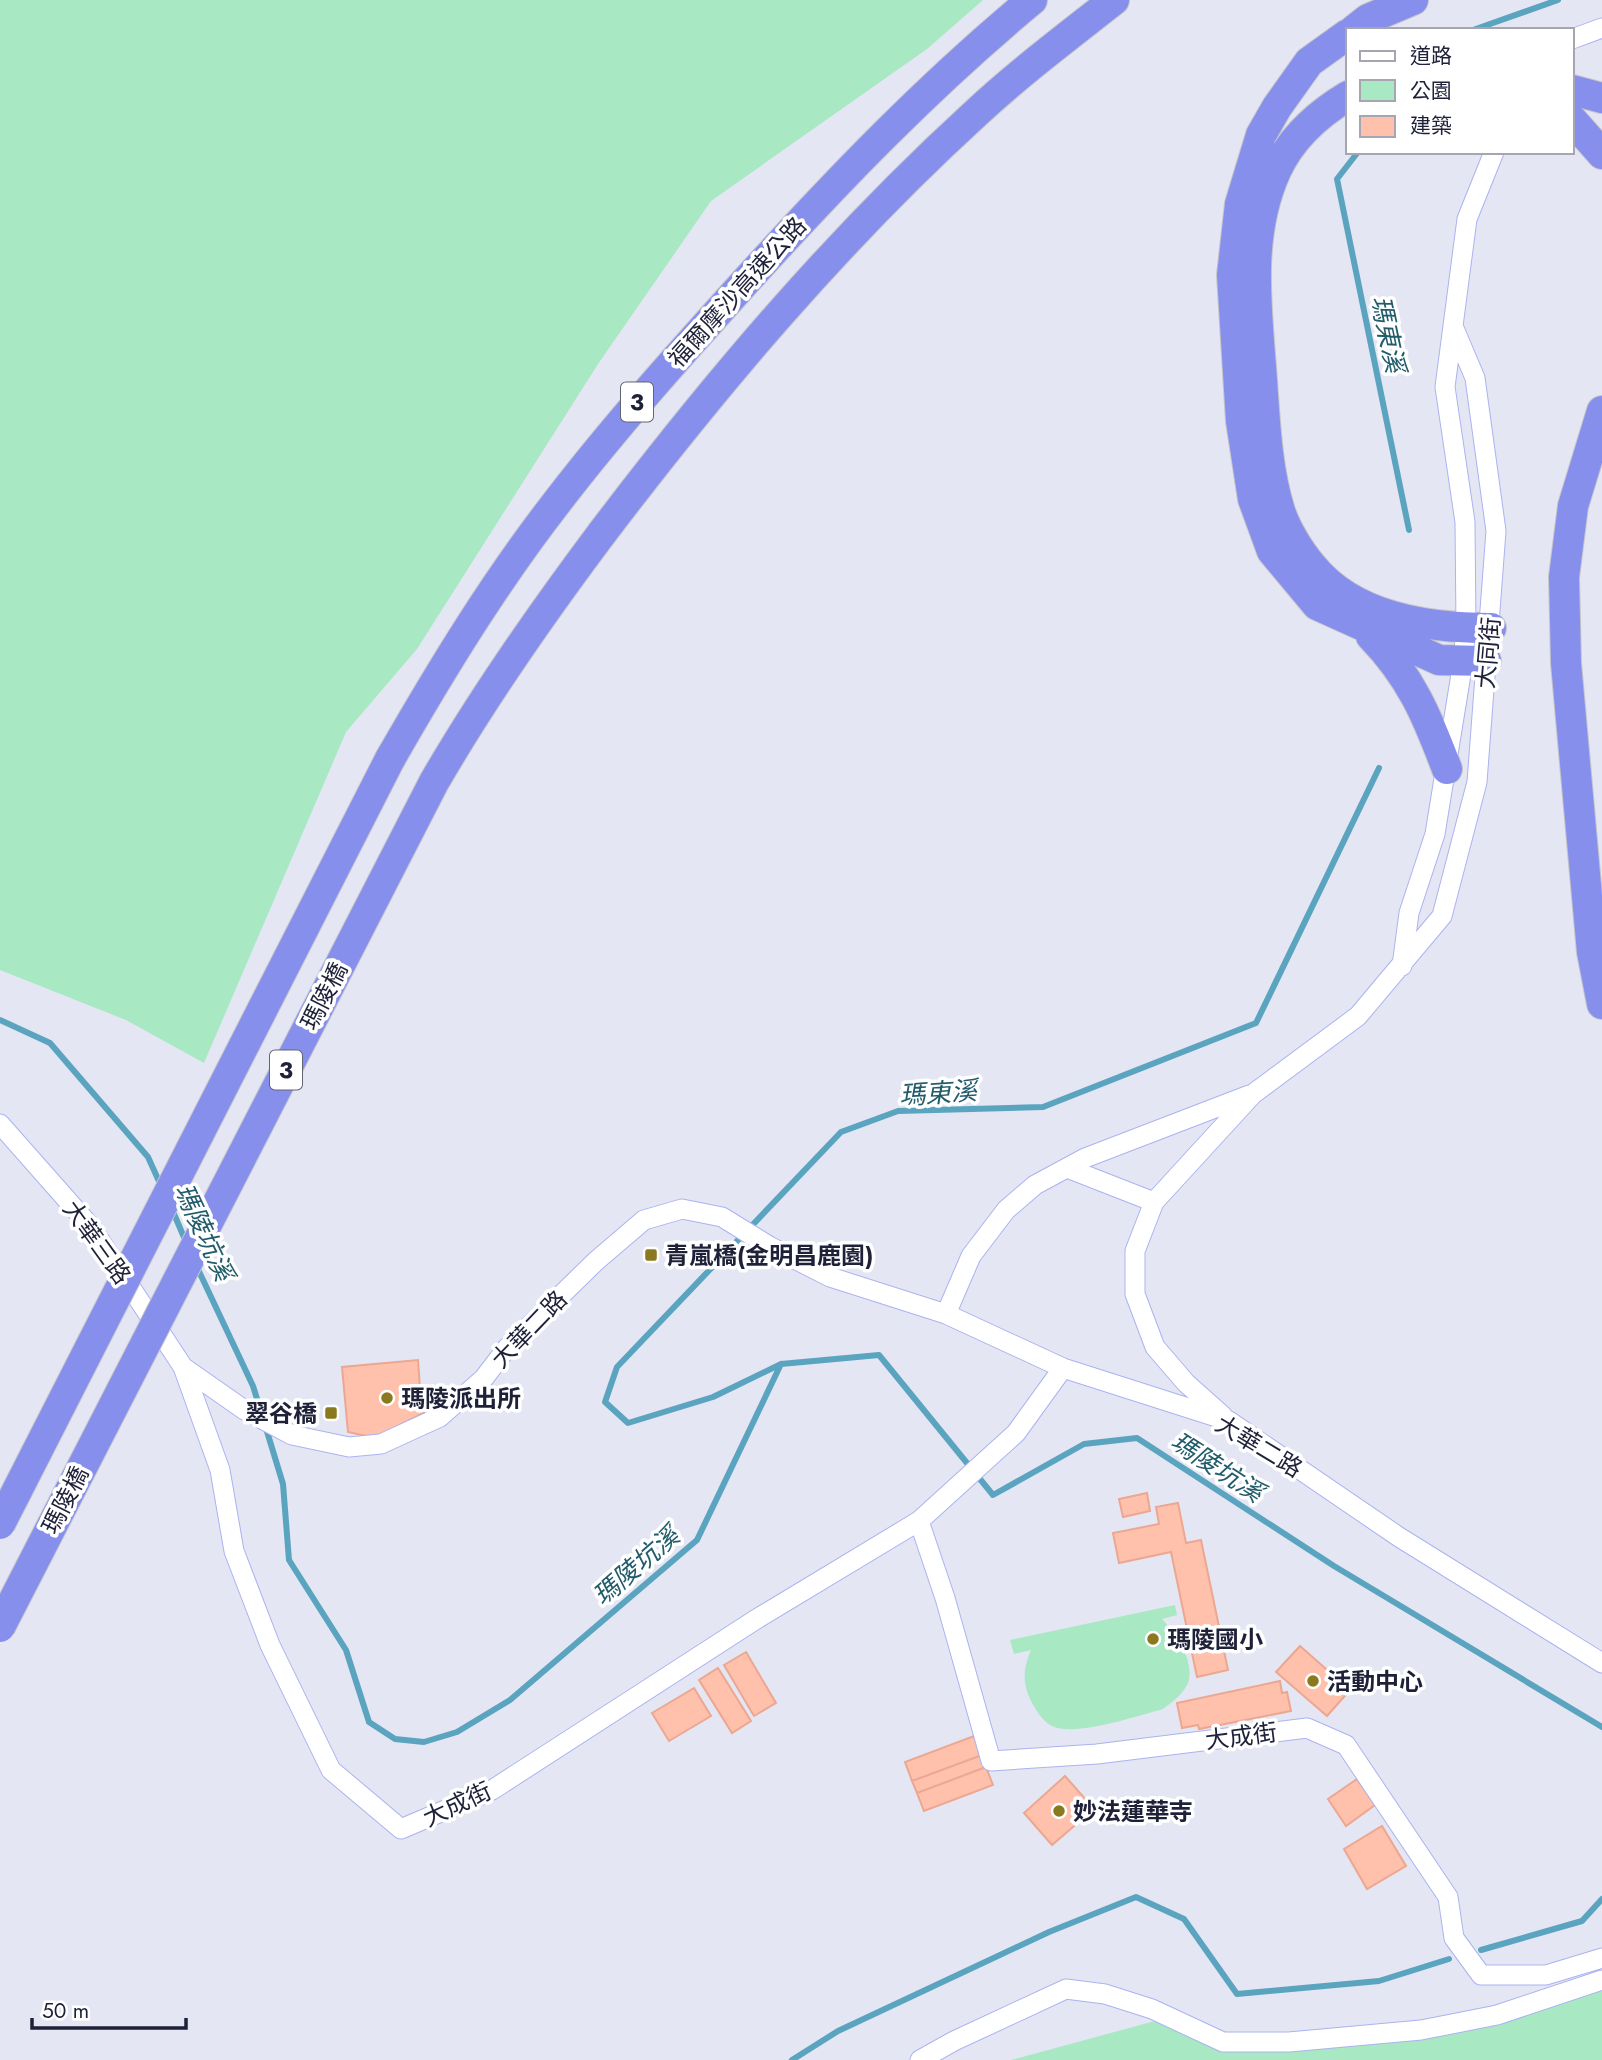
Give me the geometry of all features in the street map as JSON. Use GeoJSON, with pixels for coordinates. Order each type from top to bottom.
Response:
{"type":"FeatureCollection","features":[{"type":"Feature","properties":{"kind":"highway","name":"福爾摩沙高速公路"},"geometry":{"type":"LineString","coordinates":[[390,759],[490,595],[556,503],[636,403],[832,186],[934,85],[1032,0]]}},
{"type":"Feature","properties":{"kind":"highway","name":"福爾摩沙高速公路"},"geometry":{"type":"LineString","coordinates":[[603,533],[676,435],[774,318],[854,232],[975,114],[1114,0]]}},
{"type":"Feature","properties":{"kind":"highway"},"geometry":{"type":"LineString","coordinates":[[1357,28],[1368,19],[1413,0]]}},
{"type":"Feature","properties":{"kind":"highway"},"geometry":{"type":"LineString","coordinates":[[1346,35],[1309,62],[1261,135],[1240,204],[1232,275],[1241,421],[1253,499],[1272,551],[1317,605],[1439,660],[1474,662]]}},
{"type":"Feature","properties":{"kind":"highway"},"geometry":{"type":"LineString","coordinates":[[1574,91],[1602,98]]}},
{"type":"Feature","properties":{"kind":"highway"},"geometry":{"type":"LineString","coordinates":[[1346,97],[1310,123],[1276,170],[1261,213],[1255,275],[1264,406],[1273,485],[1281,514],[1312,567],[1335,588],[1370,610],[1478,628]]}},
{"type":"Feature","properties":{"kind":"highway"},"geometry":{"type":"LineString","coordinates":[[1574,122],[1602,154]]}},
{"type":"Feature","properties":{"kind":"highway"},"geometry":{"type":"LineString","coordinates":[[1602,411],[1573,506],[1564,577],[1566,663],[1592,952],[1602,1004]]}},
{"type":"Feature","properties":{"kind":"highway","name":"瑪陵橋"},"geometry":{"type":"LineString","coordinates":[[0,1627],[434,782],[478,706],[527,634],[603,533]]}},
{"type":"Feature","properties":{"kind":"highway"},"geometry":{"type":"LineString","coordinates":[[1364,628],[1393,659],[1423,705],[1447,769]]}},
{"type":"Feature","properties":{"kind":"highway","name":"瑪陵橋"},"geometry":{"type":"LineString","coordinates":[[0,1524],[390,759]]}},
{"type":"Feature","properties":{"kind":"street"},"geometry":{"type":"LineString","coordinates":[[1574,38],[1602,28]]}},
{"type":"Feature","properties":{"kind":"street","name":"大同街"},"geometry":{"type":"LineString","coordinates":[[1478,628],[1446,387],[1467,219],[1493,154]]}},
{"type":"Feature","properties":{"kind":"street","name":"大同街"},"geometry":{"type":"LineString","coordinates":[[1402,967],[1409,913],[1435,834],[1447,769],[1474,662],[1496,531],[1475,377],[1453,326]]}},
{"type":"Feature","properties":{"kind":"street","name":"大同街"},"geometry":{"type":"LineString","coordinates":[[1252,1094],[1358,1016],[1402,967],[1442,916],[1464,841],[1477,782],[1474,662]]}},
{"type":"Feature","properties":{"kind":"street"},"geometry":{"type":"LineString","coordinates":[[946,1314],[971,1256],[1006,1210],[1035,1185],[1067,1168],[1252,1094]]}},
{"type":"Feature","properties":{"kind":"street"},"geometry":{"type":"LineString","coordinates":[[1229,1421],[1186,1383],[1155,1347],[1135,1294],[1135,1251],[1154,1202],[1252,1094]]}},
{"type":"Feature","properties":{"kind":"street","name":"大華三路"},"geometry":{"type":"LineString","coordinates":[[0,1124],[91,1227],[183,1367]]}},
{"type":"Feature","properties":{"kind":"street"},"geometry":{"type":"LineString","coordinates":[[1067,1168],[1154,1202]]}},
{"type":"Feature","properties":{"kind":"street","name":"大華二路"},"geometry":{"type":"LineString","coordinates":[[183,1367],[243,1409],[292,1435],[349,1447],[381,1444],[440,1417],[484,1378],[507,1348],[586,1271],[644,1220],[682,1209],[722,1217],[769,1246],[830,1277],[946,1314],[1063,1368],[1229,1421],[1399,1537],[1602,1663]]}},
{"type":"Feature","properties":{"kind":"street","name":"大成街"},"geometry":{"type":"LineString","coordinates":[[183,1367],[220,1470],[234,1551],[270,1645],[331,1770],[401,1829],[492,1790],[755,1620],[919,1521],[1016,1433],[1063,1368]]}},
{"type":"Feature","properties":{"kind":"street","name":"大成街"},"geometry":{"type":"LineString","coordinates":[[919,1521],[945,1598],[991,1761],[1097,1754],[1307,1728],[1346,1745],[1448,1897],[1454,1938],[1481,1975],[1546,1975],[1602,1958]]}},
{"type":"Feature","properties":{"kind":"street"},"geometry":{"type":"LineString","coordinates":[[920,2060],[954,2041],[1066,1989],[1105,1994],[1152,2009],[1223,2042],[1289,2042],[1421,2030],[1497,2015],[1602,1980]]}},
{"type":"Feature","properties":{"kind":"green space"},"geometry":{"type":"Polygon","coordinates":[[[0,0],[983,0],[927,49],[711,201],[598,364],[417,649],[346,732],[204,1063],[126,1020],[0,970],[0,0]]]}},
{"type":"Feature","properties":{"kind":"green space"},"geometry":{"type":"Polygon","coordinates":[[[1175,1605],[1177,1615],[1162,1619],[1182,1647],[1190,1672],[1182,1693],[1163,1709],[1076,1729],[1052,1726],[1037,1712],[1025,1682],[1026,1663],[1031,1650],[1014,1654],[1010,1640],[1175,1605]]]}},
{"type":"Feature","properties":{"kind":"green space"},"geometry":{"type":"Polygon","coordinates":[[[1602,1979],[1602,2060],[1011,2060],[1155,2021],[1223,2052],[1288,2052],[1421,2040],[1498,2025],[1602,1979]]]}},
{"type":"Feature","properties":{"kind":"building","name":"瑪陵派出所"},"geometry":{"type":"Polygon","coordinates":[[[418,1360],[420,1389],[437,1406],[375,1438],[348,1432],[342,1367],[418,1360]]]}},
{"type":"Feature","properties":{"kind":"building"},"geometry":{"type":"Polygon","coordinates":[[[1147,1493],[1150,1511],[1123,1517],[1119,1499],[1147,1493]]]}},
{"type":"Feature","properties":{"kind":"building"},"geometry":{"type":"Polygon","coordinates":[[[1178,1503],[1186,1543],[1201,1540],[1228,1670],[1197,1677],[1171,1552],[1119,1563],[1113,1533],[1159,1524],[1156,1507],[1178,1503]]]}},
{"type":"Feature","properties":{"kind":"building","name":"活動中心"},"geometry":{"type":"Polygon","coordinates":[[[1300,1646],[1350,1690],[1327,1716],[1276,1672],[1300,1646]]]}},
{"type":"Feature","properties":{"kind":"building"},"geometry":{"type":"Polygon","coordinates":[[[746,1652],[776,1703],[754,1716],[724,1665],[746,1652]]]}},
{"type":"Feature","properties":{"kind":"building"},"geometry":{"type":"Polygon","coordinates":[[[718,1668],[751,1721],[732,1733],[699,1680],[718,1668]]]}},
{"type":"Feature","properties":{"kind":"building"},"geometry":{"type":"Polygon","coordinates":[[[1280,1681],[1282,1693],[1287,1692],[1291,1711],[1199,1729],[1198,1725],[1182,1728],[1177,1703],[1280,1681]]]}},
{"type":"Feature","properties":{"kind":"building"},"geometry":{"type":"Polygon","coordinates":[[[694,1688],[711,1716],[669,1741],[652,1713],[694,1688]]]}},
{"type":"Feature","properties":{"kind":"building"},"geometry":{"type":"Polygon","coordinates":[[[974,1736],[982,1755],[912,1781],[905,1762],[974,1736]]]}},
{"type":"Feature","properties":{"kind":"building"},"geometry":{"type":"Polygon","coordinates":[[[982,1755],[986,1767],[917,1793],[912,1781],[982,1755]]]}},
{"type":"Feature","properties":{"kind":"building"},"geometry":{"type":"Polygon","coordinates":[[[986,1767],[993,1785],[924,1811],[917,1793],[986,1767]]]}},
{"type":"Feature","properties":{"kind":"building","name":"妙法蓮華寺"},"geometry":{"type":"Polygon","coordinates":[[[1065,1776],[1094,1809],[1052,1845],[1024,1813],[1065,1776]]]}},
{"type":"Feature","properties":{"kind":"building"},"geometry":{"type":"Polygon","coordinates":[[[1357,1779],[1375,1805],[1346,1826],[1328,1799],[1357,1779]]]}},
{"type":"Feature","properties":{"kind":"building"},"geometry":{"type":"Polygon","coordinates":[[[1382,1826],[1406,1866],[1367,1889],[1344,1849],[1382,1826]]]}},
{"type":"Feature","properties":{"kind":"waterway","name":"瑪東溪"},"geometry":{"type":"LineString","coordinates":[[1479,28],[1558,0]]}},
{"type":"Feature","properties":{"kind":"waterway","name":"瑪東溪"},"geometry":{"type":"LineString","coordinates":[[1356,154],[1337,179],[1409,530]]}},
{"type":"Feature","properties":{"kind":"waterway","name":"瑪東溪"},"geometry":{"type":"LineString","coordinates":[[781,1364],[713,1397],[628,1423],[605,1402],[617,1367],[841,1132],[898,1111],[1043,1107],[1256,1023],[1379,768]]}},
{"type":"Feature","properties":{"kind":"waterway","name":"瑪陵坑溪"},"geometry":{"type":"LineString","coordinates":[[0,1020],[50,1043],[148,1157],[162,1188]]}},
{"type":"Feature","properties":{"kind":"waterway","name":"瑪陵坑溪"},"geometry":{"type":"LineString","coordinates":[[171,1207],[186,1242]]}},
{"type":"Feature","properties":{"kind":"waterway","name":"瑪陵坑溪"},"geometry":{"type":"LineString","coordinates":[[196,1265],[253,1386],[262,1415]]}},
{"type":"Feature","properties":{"kind":"waterway","name":"瑪陵坑溪"},"geometry":{"type":"LineString","coordinates":[[265,1425],[283,1484],[289,1560],[346,1650],[369,1722],[395,1739],[424,1742],[457,1732],[510,1700],[697,1540],[781,1364],[879,1355],[993,1495],[1084,1444],[1137,1438],[1334,1566],[1602,1727]]}},
{"type":"Feature","properties":{"kind":"waterway"},"geometry":{"type":"LineString","coordinates":[[792,2060],[838,2031],[1049,1932],[1136,1897],[1184,1919],[1237,1994],[1379,1981],[1449,1959]]}},
{"type":"Feature","properties":{"kind":"waterway"},"geometry":{"type":"LineString","coordinates":[[1481,1950],[1582,1921],[1602,1899]]}},
{"type":"Feature","properties":{"kind":"place","name":"青嵐橋(金明昌鹿園)"},"geometry":{"type":"Point","coordinates":[651,1255]}},
{"type":"Feature","properties":{"kind":"place","name":"瑪陵派出所"},"geometry":{"type":"Point","coordinates":[387,1398]}},
{"type":"Feature","properties":{"kind":"place","name":"翠谷橋"},"geometry":{"type":"Point","coordinates":[331,1413]}},
{"type":"Feature","properties":{"kind":"place","name":"瑪陵國小"},"geometry":{"type":"Point","coordinates":[1153,1639]}},
{"type":"Feature","properties":{"kind":"place","name":"活動中心"},"geometry":{"type":"Point","coordinates":[1313,1681]}},
{"type":"Feature","properties":{"kind":"place","name":"妙法蓮華寺"},"geometry":{"type":"Point","coordinates":[1059,1811]}}]}
